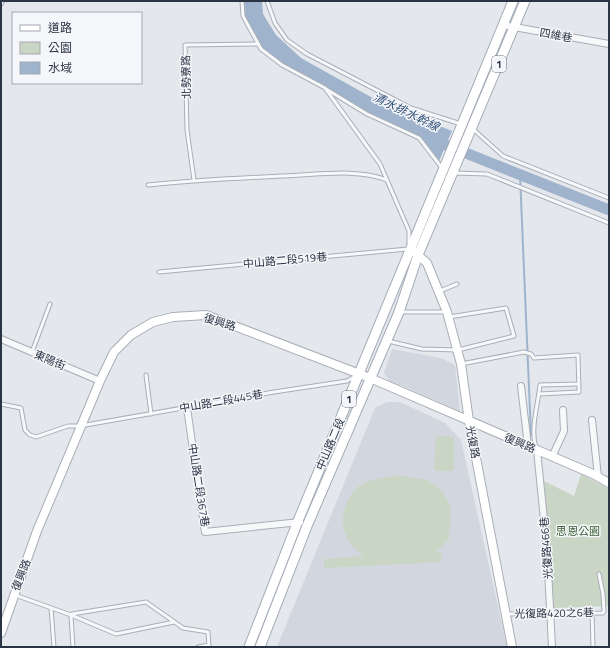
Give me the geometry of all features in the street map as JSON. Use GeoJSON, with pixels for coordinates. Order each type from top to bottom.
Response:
{"type":"FeatureCollection","features":[{"type":"Feature","properties":{"kind":"main road","name":"1"},"geometry":{"type":"LineString","coordinates":[[461,124],[513,1]]}},
{"type":"Feature","properties":{"kind":"main road","name":"1"},"geometry":{"type":"LineString","coordinates":[[472,127],[525,1]]}},
{"type":"Feature","properties":{"kind":"main road","name":"中山路二段"},"geometry":{"type":"LineString","coordinates":[[249,647],[298,521],[461,124]]}},
{"type":"Feature","properties":{"kind":"main road","name":"中山路二段"},"geometry":{"type":"LineString","coordinates":[[260,647],[307,526],[399,312],[418,255],[472,127]]}},
{"type":"Feature","properties":{"kind":"street","name":"四維巷"},"geometry":{"type":"LineString","coordinates":[[503,25],[609,44]]}},
{"type":"Feature","properties":{"kind":"street","name":"光復路"},"geometry":{"type":"LineString","coordinates":[[410,248],[427,264],[448,315],[458,350],[469,422],[512,647]]}},
{"type":"Feature","properties":{"kind":"street","name":"復興路"},"geometry":{"type":"LineString","coordinates":[[1,633],[13,594],[80,426],[114,352],[131,335],[153,322],[173,317],[206,315],[370,378],[469,422],[528,446],[609,483]]}},
{"type":"Feature","properties":{"kind":"street","name":"東陽街"},"geometry":{"type":"LineString","coordinates":[[1,339],[100,381]]}},
{"type":"Feature","properties":{"kind":"street"},"geometry":{"type":"LineString","coordinates":[[521,386],[528,446]]}},
{"type":"Feature","properties":{"kind":"street","name":"中山路二段367巷"},"geometry":{"type":"LineString","coordinates":[[187,408],[205,532],[298,521]]}},
{"type":"Feature","properties":{"kind":"street"},"geometry":{"type":"LineString","coordinates":[[552,457],[564,431],[563,410]]}},
{"type":"Feature","properties":{"kind":"street"},"geometry":{"type":"LineString","coordinates":[[592,420],[598,477]]}},
{"type":"Feature","properties":{"kind":"street","name":"光復路466巷"},"geometry":{"type":"LineString","coordinates":[[537,450],[548,550],[552,647]]}},
{"type":"Feature","properties":{"kind":"street"},"geometry":{"type":"LineString","coordinates":[[298,521],[307,526]]}},
{"type":"Feature","properties":{"kind":"lane"},"geometry":{"type":"LineString","coordinates":[[242,1],[243,16],[261,49],[282,65],[325,88],[367,114],[419,138],[443,169],[452,173],[488,174],[609,223]]}},
{"type":"Feature","properties":{"kind":"lane"},"geometry":{"type":"LineString","coordinates":[[267,1],[275,23],[287,40],[307,54],[411,108],[461,124]]}},
{"type":"Feature","properties":{"kind":"lane","name":"北勢寮路"},"geometry":{"type":"LineString","coordinates":[[194,180],[187,130],[185,46],[258,44]]}},
{"type":"Feature","properties":{"kind":"lane"},"geometry":{"type":"LineString","coordinates":[[325,88],[380,164],[408,231],[410,248]]}},
{"type":"Feature","properties":{"kind":"lane"},"geometry":{"type":"LineString","coordinates":[[472,127],[503,156],[609,198]]}},
{"type":"Feature","properties":{"kind":"lane"},"geometry":{"type":"LineString","coordinates":[[148,185],[194,180],[331,174],[372,174],[387,180]]}},
{"type":"Feature","properties":{"kind":"lane","name":"中山路二段519巷"},"geometry":{"type":"LineString","coordinates":[[159,272],[410,248]]}},
{"type":"Feature","properties":{"kind":"lane"},"geometry":{"type":"LineString","coordinates":[[438,292],[457,284]]}},
{"type":"Feature","properties":{"kind":"lane"},"geometry":{"type":"LineString","coordinates":[[32,352],[50,304]]}},
{"type":"Feature","properties":{"kind":"lane"},"geometry":{"type":"LineString","coordinates":[[386,341],[422,349],[458,350],[514,336],[506,308],[448,315],[399,312]]}},
{"type":"Feature","properties":{"kind":"lane"},"geometry":{"type":"LineString","coordinates":[[461,364],[524,352],[531,354],[534,358],[578,355],[579,392],[539,394]]}},
{"type":"Feature","properties":{"kind":"lane","name":"中山路二段445巷"},"geometry":{"type":"LineString","coordinates":[[1,404],[21,408],[25,430],[30,435],[36,437],[68,426],[80,426],[274,392],[347,381],[359,374]]}},
{"type":"Feature","properties":{"kind":"lane"},"geometry":{"type":"LineString","coordinates":[[146,375],[151,414]]}},
{"type":"Feature","properties":{"kind":"lane"},"geometry":{"type":"LineString","coordinates":[[537,450],[534,434],[540,385],[579,384]]}},
{"type":"Feature","properties":{"kind":"lane","name":"光復路420之6巷"},"geometry":{"type":"LineString","coordinates":[[505,614],[603,613],[603,594],[599,574]]}},
{"type":"Feature","properties":{"kind":"lane"},"geometry":{"type":"LineString","coordinates":[[13,594],[70,614],[116,634],[174,622]]}},
{"type":"Feature","properties":{"kind":"lane"},"geometry":{"type":"LineString","coordinates":[[70,614],[146,602],[184,628],[208,632],[209,646],[198,647]]}},
{"type":"Feature","properties":{"kind":"lane"},"geometry":{"type":"LineString","coordinates":[[51,608],[54,647]]}},
{"type":"Feature","properties":{"kind":"lane"},"geometry":{"type":"LineString","coordinates":[[592,612],[593,647]]}},
{"type":"Feature","properties":{"kind":"lane"},"geometry":{"type":"LineString","coordinates":[[70,614],[73,647]]}},
{"type":"Feature","properties":{"kind":"shaded area"},"geometry":{"type":"Polygon","coordinates":[[[392,349],[441,358],[455,365],[460,411],[403,386],[391,383],[384,373],[392,349]]]}},
{"type":"Feature","properties":{"kind":"shaded area"},"geometry":{"type":"Polygon","coordinates":[[[387,402],[400,402],[445,423],[461,440],[507,647],[277,647],[375,408],[387,402]]]}},
{"type":"Feature","properties":{"kind":"green space"},"geometry":{"type":"Polygon","coordinates":[[[436,436],[454,437],[454,471],[434,471],[436,436]]]}},
{"type":"Feature","properties":{"kind":"green space","name":"思恩公園"},"geometry":{"type":"Polygon","coordinates":[[[581,474],[609,489],[609,606],[554,608],[544,481],[574,496],[581,474]]]}},
{"type":"Feature","properties":{"kind":"green space"},"geometry":{"type":"Polygon","coordinates":[[[397,475],[428,480],[441,489],[451,506],[449,539],[436,552],[442,552],[441,562],[324,568],[324,559],[364,556],[352,546],[344,528],[344,513],[353,492],[366,482],[397,475]]]}},
{"type":"Feature","properties":{"kind":"water"},"geometry":{"type":"Polygon","coordinates":[[[241,1],[262,1],[263,14],[276,35],[301,58],[378,101],[452,131],[439,161],[419,140],[289,69],[264,50],[256,43],[248,26],[241,1]]]}},
{"type":"Feature","properties":{"kind":"waterway","name":"清水排水幹線"},"geometry":{"type":"LineString","coordinates":[[433,140],[609,210]]}},
{"type":"Feature","properties":{"kind":"waterway"},"geometry":{"type":"LineString","coordinates":[[520,175],[531,435]]}}]}
